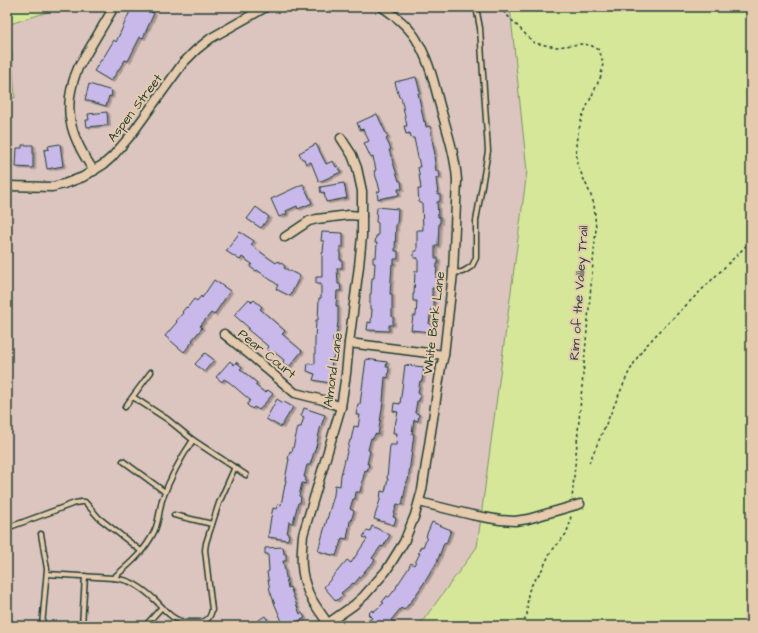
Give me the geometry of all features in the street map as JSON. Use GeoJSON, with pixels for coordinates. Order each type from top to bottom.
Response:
{"type":"FeatureCollection","features":[{"type":"Feature","properties":{"kind":"street"},"geometry":{"type":"LineString","coordinates":[[94,170],[79,148],[71,127],[69,116],[70,90],[78,68],[114,7]]}},
{"type":"Feature","properties":{"kind":"street","name":"Aspen Street"},"geometry":{"type":"LineString","coordinates":[[7,186],[52,187],[75,180],[104,164],[131,135],[188,58],[211,38],[266,7]]}},
{"type":"Feature","properties":{"kind":"street","name":"White Bark Lane"},"geometry":{"type":"LineString","coordinates":[[326,625],[364,596],[386,571],[404,542],[415,516],[422,490],[444,354],[453,273],[457,180],[456,166],[450,140],[429,65],[419,43],[395,16],[382,7]]}},
{"type":"Feature","properties":{"kind":"street","name":"Almond Lane"},"geometry":{"type":"LineString","coordinates":[[326,625],[310,595],[303,575],[301,557],[303,536],[341,407],[362,236],[362,191],[357,168],[352,155],[341,138]]}},
{"type":"Feature","properties":{"kind":"street"},"geometry":{"type":"LineString","coordinates":[[285,236],[317,219],[349,215],[362,216]]}},
{"type":"Feature","properties":{"kind":"street","name":"Pear Court"},"geometry":{"type":"LineString","coordinates":[[224,334],[295,393],[323,400],[341,407]]}},
{"type":"Feature","properties":{"kind":"street"},"geometry":{"type":"LineString","coordinates":[[349,343],[444,354]]}},
{"type":"Feature","properties":{"kind":"street"},"geometry":{"type":"LineString","coordinates":[[419,502],[472,515],[515,521],[528,519],[580,504]]}},
{"type":"Feature","properties":{"kind":"lane"},"geometry":{"type":"LineString","coordinates":[[453,273],[466,270],[472,266],[476,258],[476,221],[488,151],[480,28],[476,7]]}},
{"type":"Feature","properties":{"kind":"lane"},"geometry":{"type":"LineString","coordinates":[[125,407],[151,372]]}},
{"type":"Feature","properties":{"kind":"lane"},"geometry":{"type":"LineString","coordinates":[[133,396],[193,440],[246,475]]}},
{"type":"Feature","properties":{"kind":"lane"},"geometry":{"type":"LineString","coordinates":[[113,578],[129,565],[153,533],[157,525],[165,492],[171,477],[193,440]]}},
{"type":"Feature","properties":{"kind":"lane"},"geometry":{"type":"LineString","coordinates":[[123,461],[165,492]]}},
{"type":"Feature","properties":{"kind":"lane"},"geometry":{"type":"LineString","coordinates":[[47,574],[123,579],[132,582],[153,598],[175,619],[185,622],[202,622],[208,620],[212,610],[205,550],[206,543],[224,491],[235,467]]}},
{"type":"Feature","properties":{"kind":"lane"},"geometry":{"type":"LineString","coordinates":[[7,528],[75,503],[85,502],[99,518],[141,551]]}},
{"type":"Feature","properties":{"kind":"lane"},"geometry":{"type":"LineString","coordinates":[[174,515],[212,524]]}},
{"type":"Feature","properties":{"kind":"lane"},"geometry":{"type":"LineString","coordinates":[[41,534],[47,569],[42,626]]}},
{"type":"Feature","properties":{"kind":"lane"},"geometry":{"type":"LineString","coordinates":[[82,626],[85,576]]}},
{"type":"Feature","properties":{"kind":"lane"},"geometry":{"type":"LineString","coordinates":[[145,626],[162,607]]}},
{"type":"Feature","properties":{"kind":"path","name":"Rim of the Valley Trail"},"geometry":{"type":"LineString","coordinates":[[499,7],[534,43],[557,47],[580,44],[590,45],[598,49],[603,63],[601,76],[582,117],[576,142],[577,164],[594,204],[596,229],[570,524],[566,534],[550,553],[543,568],[531,586],[528,593],[526,615],[522,626]]}},
{"type":"Feature","properties":{"kind":"path"},"geometry":{"type":"LineString","coordinates":[[590,463],[628,374],[644,348],[751,242]]}},
{"type":"Feature","properties":{"kind":"green space"},"geometry":{"type":"Polygon","coordinates":[[[7,7],[63,7],[10,24],[15,98],[7,97],[7,7]]]}},
{"type":"Feature","properties":{"kind":"green space"},"geometry":{"type":"Polygon","coordinates":[[[510,7],[751,7],[751,626],[419,626],[477,547],[527,171],[510,7]]]}},
{"type":"Feature","properties":{"kind":"building"},"geometry":{"type":"Polygon","coordinates":[[[135,7],[153,7],[151,12],[154,13],[143,38],[140,37],[128,61],[125,60],[111,81],[94,71],[114,40],[116,42],[131,9],[134,10],[135,7]]]}},
{"type":"Feature","properties":{"kind":"building"},"geometry":{"type":"Polygon","coordinates":[[[416,77],[420,92],[418,93],[424,122],[425,121],[426,127],[430,126],[436,171],[439,171],[440,178],[436,178],[438,195],[440,194],[440,201],[437,202],[438,217],[440,217],[438,246],[435,246],[435,258],[438,258],[436,278],[438,278],[438,288],[432,288],[432,301],[434,301],[434,309],[431,309],[429,324],[432,325],[431,332],[411,330],[413,316],[416,316],[417,301],[413,301],[415,271],[418,271],[418,258],[414,258],[414,251],[417,251],[417,230],[423,230],[422,203],[419,203],[418,189],[421,189],[418,167],[420,167],[414,138],[411,138],[410,133],[406,134],[404,126],[407,126],[401,97],[399,97],[395,82],[416,77]]]}},
{"type":"Feature","properties":{"kind":"building"},"geometry":{"type":"Polygon","coordinates":[[[89,84],[112,91],[111,97],[109,96],[106,106],[85,100],[89,84]]]}},
{"type":"Feature","properties":{"kind":"building"},"geometry":{"type":"Polygon","coordinates":[[[107,112],[108,125],[87,127],[86,120],[89,120],[88,114],[107,112]]]}},
{"type":"Feature","properties":{"kind":"building"},"geometry":{"type":"Polygon","coordinates":[[[377,114],[388,138],[386,139],[391,149],[389,150],[399,181],[401,181],[402,189],[398,189],[399,195],[378,199],[377,192],[380,191],[374,171],[376,170],[373,157],[371,158],[364,143],[369,141],[363,129],[360,130],[357,123],[377,114]]]}},
{"type":"Feature","properties":{"kind":"building"},"geometry":{"type":"Polygon","coordinates":[[[60,144],[63,166],[47,169],[44,150],[49,149],[48,146],[60,144]]]}},
{"type":"Feature","properties":{"kind":"building"},"geometry":{"type":"Polygon","coordinates":[[[316,144],[326,164],[333,161],[341,172],[319,182],[311,162],[306,164],[299,153],[316,144]]]}},
{"type":"Feature","properties":{"kind":"building"},"geometry":{"type":"Polygon","coordinates":[[[22,145],[33,145],[33,168],[16,167],[17,148],[22,148],[22,145]]]}},
{"type":"Feature","properties":{"kind":"building"},"geometry":{"type":"Polygon","coordinates":[[[344,183],[347,198],[326,202],[324,192],[321,193],[320,187],[344,183]]]}},
{"type":"Feature","properties":{"kind":"building"},"geometry":{"type":"Polygon","coordinates":[[[303,184],[312,203],[298,209],[297,206],[286,211],[287,214],[279,217],[271,199],[303,184]]]}},
{"type":"Feature","properties":{"kind":"building"},"geometry":{"type":"Polygon","coordinates":[[[256,207],[269,217],[261,228],[247,219],[256,207]]]}},
{"type":"Feature","properties":{"kind":"building"},"geometry":{"type":"Polygon","coordinates":[[[377,207],[398,209],[395,251],[398,251],[398,259],[394,259],[394,264],[392,264],[390,294],[392,294],[393,325],[389,325],[389,331],[367,330],[368,322],[371,323],[372,309],[370,309],[370,294],[372,278],[374,278],[375,263],[373,263],[373,257],[376,257],[377,243],[375,243],[376,236],[378,236],[378,223],[376,222],[377,207]]]}},
{"type":"Feature","properties":{"kind":"building"},"geometry":{"type":"Polygon","coordinates":[[[240,232],[254,241],[251,245],[266,256],[276,263],[278,261],[285,266],[284,268],[300,276],[290,296],[276,289],[278,285],[257,270],[256,271],[250,267],[252,264],[242,257],[240,260],[226,251],[240,232]]]}},
{"type":"Feature","properties":{"kind":"building"},"geometry":{"type":"Polygon","coordinates":[[[322,232],[343,233],[343,247],[340,247],[340,260],[342,260],[342,268],[337,268],[338,284],[340,284],[341,291],[337,291],[336,306],[338,306],[338,322],[336,337],[333,337],[334,358],[332,358],[330,383],[313,380],[315,374],[307,371],[308,363],[315,364],[316,320],[318,320],[319,298],[321,298],[321,284],[316,284],[316,277],[322,277],[322,253],[324,241],[321,241],[322,232]]]}},
{"type":"Feature","properties":{"kind":"building"},"geometry":{"type":"Polygon","coordinates":[[[214,280],[230,291],[214,315],[211,313],[200,326],[202,328],[184,352],[165,336],[177,322],[176,321],[186,307],[187,308],[194,299],[197,301],[201,296],[202,298],[214,280]]]}},
{"type":"Feature","properties":{"kind":"building"},"geometry":{"type":"Polygon","coordinates":[[[249,299],[252,302],[254,300],[262,307],[260,309],[285,331],[282,334],[302,351],[289,367],[283,362],[284,360],[274,352],[272,354],[267,349],[269,347],[247,329],[249,328],[234,315],[249,299]]]}},
{"type":"Feature","properties":{"kind":"building"},"geometry":{"type":"Polygon","coordinates":[[[205,353],[214,360],[204,372],[195,364],[205,353]]]}},
{"type":"Feature","properties":{"kind":"building"},"geometry":{"type":"Polygon","coordinates":[[[366,359],[387,362],[386,367],[389,367],[388,378],[385,377],[378,435],[375,434],[373,439],[371,438],[368,450],[370,451],[367,464],[369,464],[367,471],[365,470],[360,492],[356,492],[355,499],[353,499],[350,509],[354,511],[350,521],[347,539],[342,538],[336,556],[318,551],[334,495],[335,485],[340,486],[341,475],[354,426],[358,427],[360,415],[356,415],[358,404],[360,404],[366,359]]]}},
{"type":"Feature","properties":{"kind":"building"},"geometry":{"type":"Polygon","coordinates":[[[230,361],[234,365],[236,362],[242,367],[240,369],[257,383],[255,385],[265,393],[268,390],[273,394],[259,410],[254,407],[252,409],[247,405],[250,400],[229,382],[224,379],[222,382],[216,377],[230,361]]]}},
{"type":"Feature","properties":{"kind":"building"},"geometry":{"type":"Polygon","coordinates":[[[405,365],[424,367],[418,393],[420,393],[419,401],[417,401],[415,413],[419,414],[418,421],[414,420],[412,434],[414,434],[408,481],[402,505],[397,504],[393,517],[396,518],[394,525],[374,519],[380,500],[381,491],[385,492],[388,479],[390,445],[396,445],[397,433],[393,433],[398,412],[393,411],[394,403],[400,404],[405,365]]]}},
{"type":"Feature","properties":{"kind":"building"},"geometry":{"type":"Polygon","coordinates":[[[277,399],[293,407],[281,427],[266,419],[277,399]]]}},
{"type":"Feature","properties":{"kind":"building"},"geometry":{"type":"Polygon","coordinates":[[[304,408],[325,415],[310,465],[307,465],[304,477],[306,478],[305,484],[302,483],[299,496],[301,497],[300,503],[298,503],[293,523],[289,522],[287,534],[289,534],[288,540],[268,537],[273,508],[276,509],[278,504],[281,505],[288,459],[290,451],[292,452],[298,427],[301,427],[304,417],[301,416],[304,408]]]}},
{"type":"Feature","properties":{"kind":"building"},"geometry":{"type":"Polygon","coordinates":[[[432,522],[451,530],[446,544],[444,543],[437,562],[413,599],[404,610],[401,608],[391,620],[394,623],[391,626],[358,626],[372,618],[368,614],[384,603],[382,602],[387,596],[389,597],[397,587],[411,563],[414,565],[420,553],[418,553],[421,546],[423,547],[432,522]]]}},
{"type":"Feature","properties":{"kind":"building"},"geometry":{"type":"Polygon","coordinates":[[[372,526],[390,535],[383,547],[381,546],[372,558],[375,560],[354,584],[353,583],[341,593],[343,595],[336,601],[324,587],[347,560],[351,563],[367,539],[363,537],[367,530],[370,531],[372,526]]]}},
{"type":"Feature","properties":{"kind":"building"},"geometry":{"type":"Polygon","coordinates":[[[283,547],[284,554],[286,554],[286,561],[283,561],[288,588],[290,587],[300,614],[302,613],[305,618],[287,626],[284,626],[270,591],[267,572],[269,571],[268,554],[265,554],[265,548],[283,547]]]}},
{"type":"Feature","properties":{"kind":"building"},"geometry":{"type":"Polygon","coordinates":[[[265,616],[271,626],[250,626],[265,616]]]}}]}
